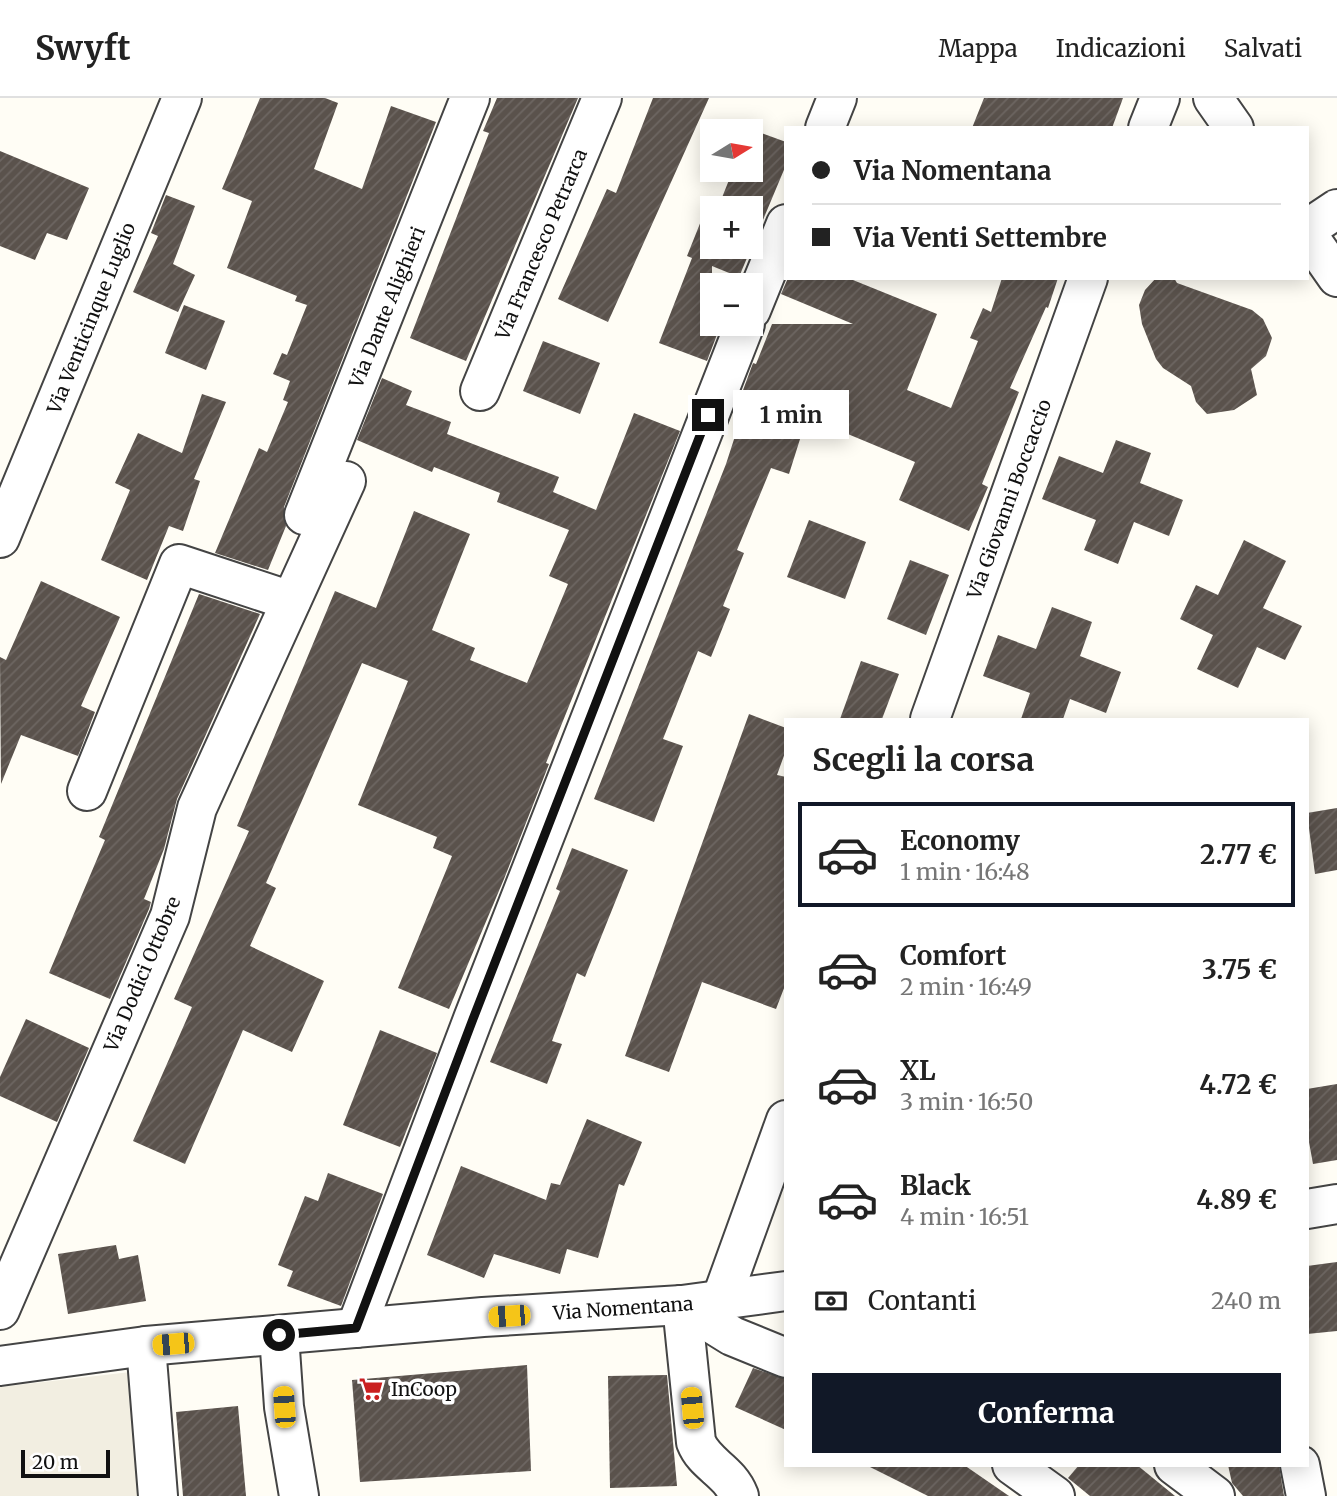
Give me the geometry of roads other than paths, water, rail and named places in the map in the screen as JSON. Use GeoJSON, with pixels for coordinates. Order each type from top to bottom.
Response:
{"type":"FeatureCollection","features":[{"type":"Feature","properties":{"kind":"street","name":"Via Venticinque Luglio"},"geometry":{"type":"LineString","coordinates":[[0,538],[182,98]]}},
{"type":"Feature","properties":{"kind":"street","name":"Via Dante Alighieri"},"geometry":{"type":"LineString","coordinates":[[304,515],[470,98]]}},
{"type":"Feature","properties":{"kind":"street","name":"Via Francesco Petrarca"},"geometry":{"type":"LineString","coordinates":[[480,391],[603,98]]}},
{"type":"Feature","properties":{"kind":"street"},"geometry":{"type":"LineString","coordinates":[[826,126],[837,98]]}},
{"type":"Feature","properties":{"kind":"street"},"geometry":{"type":"LineString","coordinates":[[1149,126],[1160,98]]}},
{"type":"Feature","properties":{"kind":"street"},"geometry":{"type":"LineString","coordinates":[[1213,98],[1233,126]]}},
{"type":"Feature","properties":{"kind":"street"},"geometry":{"type":"LineString","coordinates":[[1309,230],[1337,209]]}},
{"type":"Feature","properties":{"kind":"street"},"geometry":{"type":"LineString","coordinates":[[763,281],[784,229]]}},
{"type":"Feature","properties":{"kind":"street"},"geometry":{"type":"LineString","coordinates":[[1309,235],[1337,276]]}},
{"type":"Feature","properties":{"kind":"street","name":"Via Giovanni Boccaccio"},"geometry":{"type":"LineString","coordinates":[[929,718],[1087,280]]}},
{"type":"Feature","properties":{"kind":"street"},"geometry":{"type":"LineString","coordinates":[[356,1328],[488,980],[740,336]]}},
{"type":"Feature","properties":{"kind":"street","name":"Via Dodici Ottobre"},"geometry":{"type":"LineString","coordinates":[[0,1310],[170,916],[197,808],[345,481]]}},
{"type":"Feature","properties":{"kind":"street"},"geometry":{"type":"LineString","coordinates":[[87,791],[179,564],[291,601]]}},
{"type":"Feature","properties":{"kind":"street"},"geometry":{"type":"LineString","coordinates":[[721,1300],[784,1126]]}},
{"type":"Feature","properties":{"kind":"street"},"geometry":{"type":"LineString","coordinates":[[1309,1209],[1337,1204]]}},
{"type":"Feature","properties":{"kind":"street","name":"Via Nomentana"},"geometry":{"type":"LineString","coordinates":[[0,1366],[146,1346],[356,1328],[682,1306],[784,1291]]}},
{"type":"Feature","properties":{"kind":"street"},"geometry":{"type":"LineString","coordinates":[[682,1306],[732,1336],[784,1357]]}},
{"type":"Feature","properties":{"kind":"street"},"geometry":{"type":"LineString","coordinates":[[682,1306],[696,1442],[702,1455],[729,1476],[739,1496]]}},
{"type":"Feature","properties":{"kind":"street"},"geometry":{"type":"LineString","coordinates":[[279,1335],[284,1407],[299,1496]]}},
{"type":"Feature","properties":{"kind":"street"},"geometry":{"type":"LineString","coordinates":[[146,1346],[158,1496]]}},
{"type":"Feature","properties":{"kind":"street"},"geometry":{"type":"LineString","coordinates":[[1015,1467],[1055,1496]]}},
{"type":"Feature","properties":{"kind":"street"},"geometry":{"type":"LineString","coordinates":[[1177,1467],[1215,1496]]}},
{"type":"Feature","properties":{"kind":"street"},"geometry":{"type":"LineString","coordinates":[[1300,1467],[1306,1496]]}},
{"type":"Feature","properties":{"kind":"place","name":"InCoop"},"geometry":{"type":"Point","coordinates":[371,1389]}}]}
